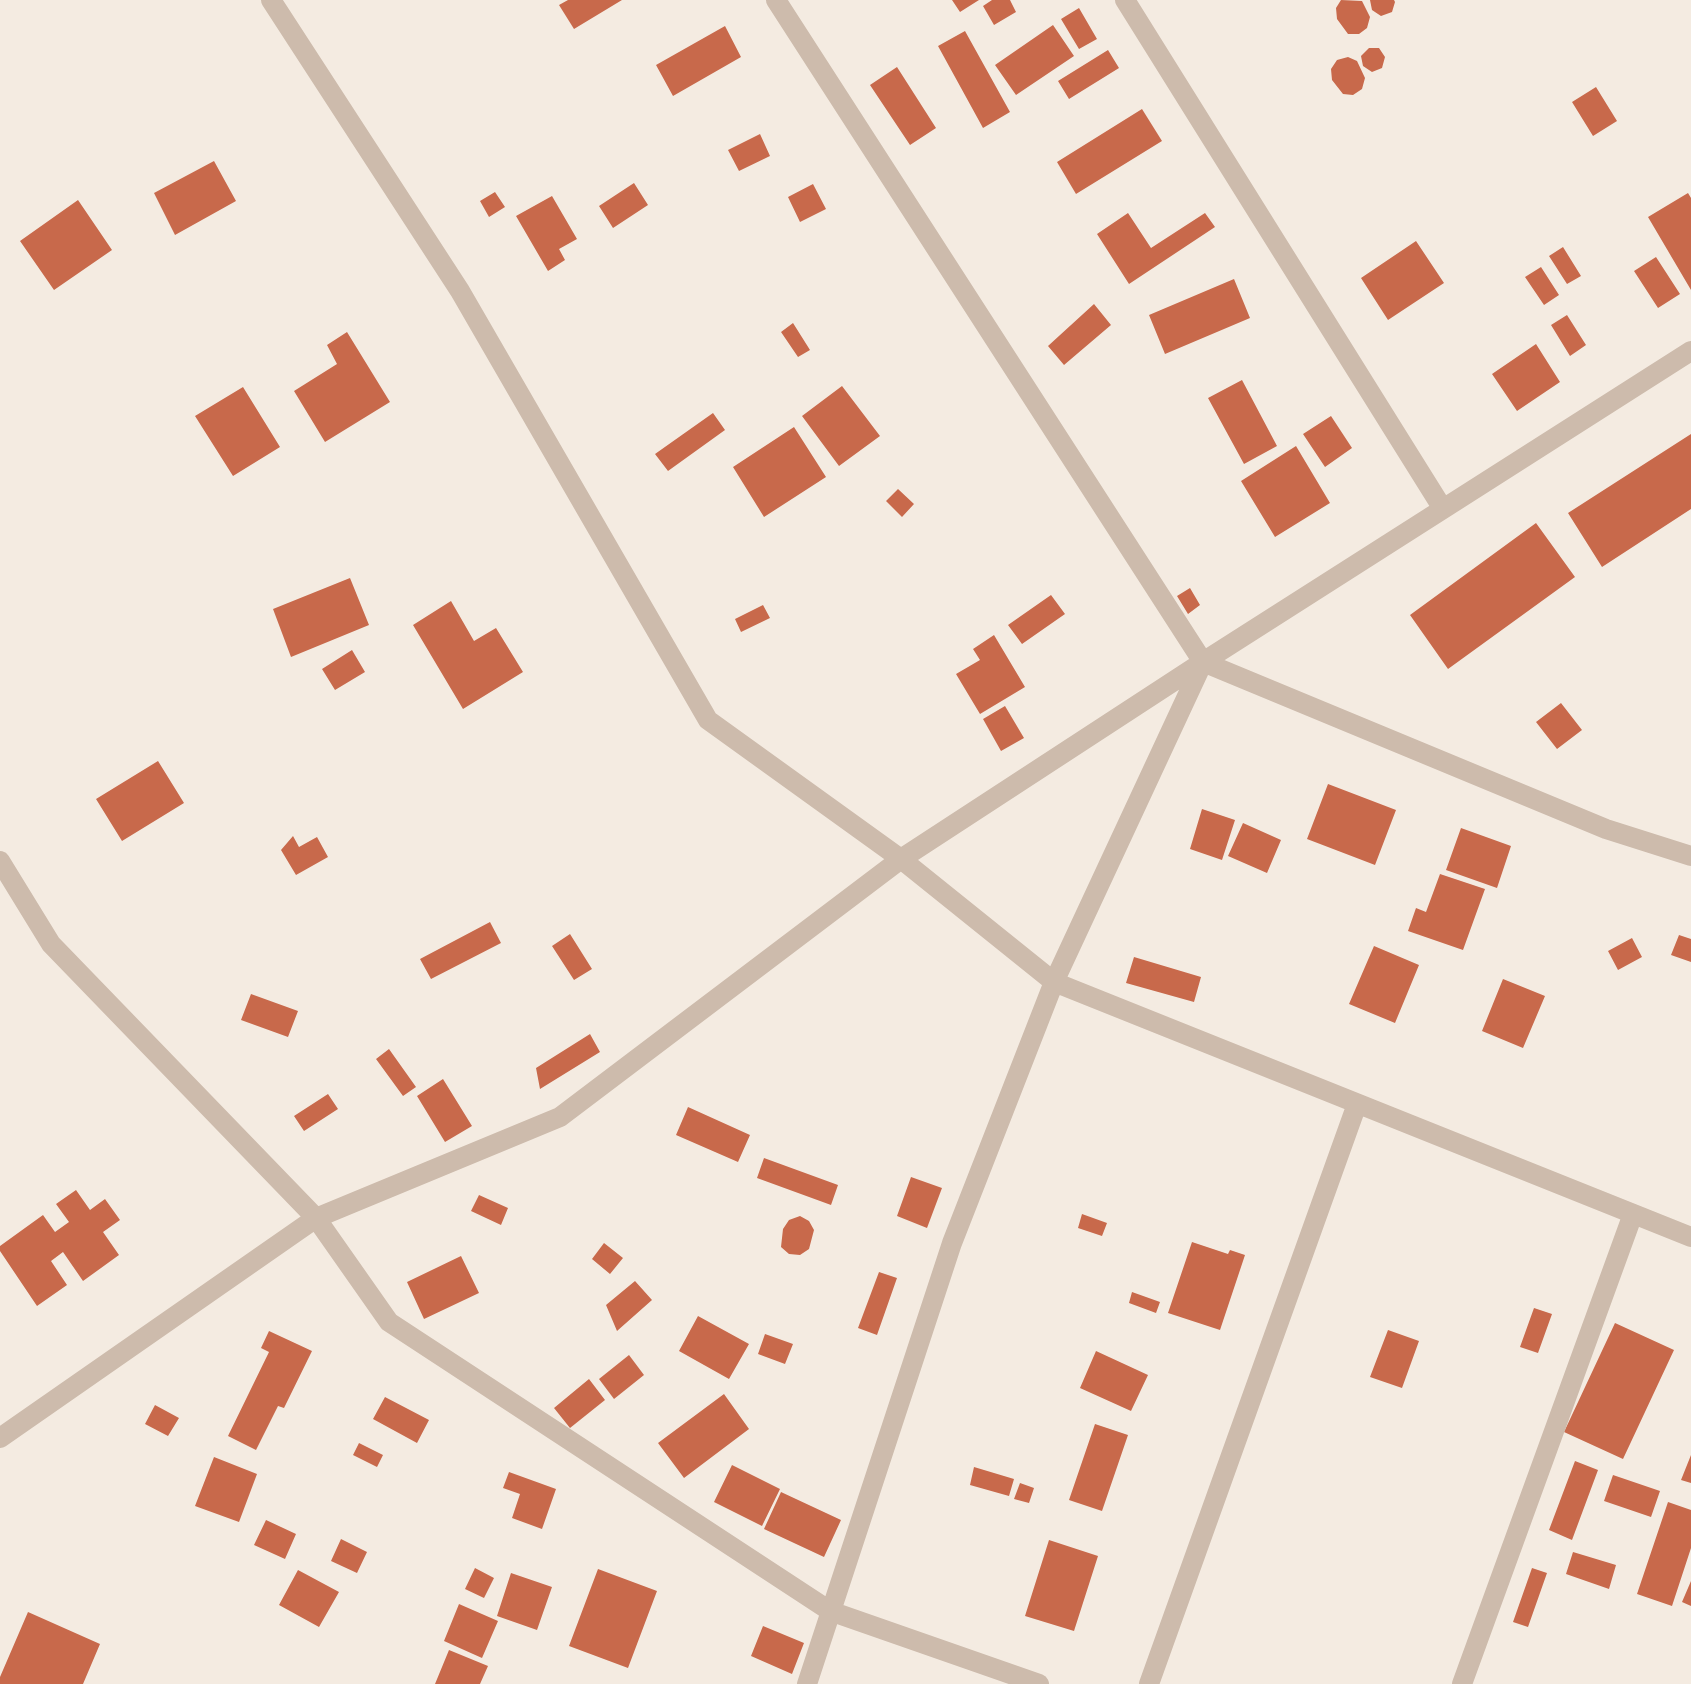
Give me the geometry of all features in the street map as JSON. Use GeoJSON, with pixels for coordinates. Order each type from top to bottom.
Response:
{"type":"FeatureCollection","features":[{"type":"Feature","properties":{"kind":"street"},"geometry":{"type":"LineString","coordinates":[[271,0],[460,291],[708,720],[901,859],[1054,982],[1691,1237]]}},
{"type":"Feature","properties":{"kind":"street"},"geometry":{"type":"LineString","coordinates":[[776,0],[1203,662],[1606,829],[1691,856]]}},
{"type":"Feature","properties":{"kind":"street"},"geometry":{"type":"LineString","coordinates":[[1125,0],[1443,509]]}},
{"type":"Feature","properties":{"kind":"street"},"geometry":{"type":"LineString","coordinates":[[0,1438],[316,1218],[560,1117],[901,859],[1691,351]]}},
{"type":"Feature","properties":{"kind":"street"},"geometry":{"type":"LineString","coordinates":[[807,1684],[952,1243],[1054,982],[1203,662]]}},
{"type":"Feature","properties":{"kind":"street"},"geometry":{"type":"LineString","coordinates":[[0,861],[51,944],[316,1218],[389,1322],[830,1611],[1039,1684]]}},
{"type":"Feature","properties":{"kind":"street"},"geometry":{"type":"LineString","coordinates":[[1149,1684],[1357,1104]]}},
{"type":"Feature","properties":{"kind":"street"},"geometry":{"type":"LineString","coordinates":[[1462,1684],[1633,1214]]}},
{"type":"Feature","properties":{"kind":"building"},"geometry":{"type":"Polygon","coordinates":[[[568,0],[622,0],[574,29],[559,5],[568,0]]]}},
{"type":"Feature","properties":{"kind":"building"},"geometry":{"type":"Polygon","coordinates":[[[952,0],[979,0],[960,12],[952,0]]]}},
{"type":"Feature","properties":{"kind":"building"},"geometry":{"type":"Polygon","coordinates":[[[992,0],[1010,0],[1016,12],[994,25],[983,6],[992,0]]]}},
{"type":"Feature","properties":{"kind":"building"},"geometry":{"type":"Polygon","coordinates":[[[1341,0],[1362,1],[1370,17],[1367,28],[1359,34],[1348,34],[1337,19],[1336,8],[1341,0]]]}},
{"type":"Feature","properties":{"kind":"building"},"geometry":{"type":"Polygon","coordinates":[[[1370,0],[1395,2],[1392,12],[1381,16],[1372,10],[1370,0]]]}},
{"type":"Feature","properties":{"kind":"building"},"geometry":{"type":"Polygon","coordinates":[[[1079,8],[1097,39],[1079,49],[1061,19],[1079,8]]]}},
{"type":"Feature","properties":{"kind":"building"},"geometry":{"type":"Polygon","coordinates":[[[1053,25],[1074,56],[1016,95],[995,65],[1053,25]]]}},
{"type":"Feature","properties":{"kind":"building"},"geometry":{"type":"Polygon","coordinates":[[[725,26],[741,57],[673,96],[656,65],[725,26]]]}},
{"type":"Feature","properties":{"kind":"building"},"geometry":{"type":"Polygon","coordinates":[[[965,31],[1010,112],[983,128],[938,46],[965,31]]]}},
{"type":"Feature","properties":{"kind":"building"},"geometry":{"type":"Polygon","coordinates":[[[1369,48],[1379,48],[1385,57],[1382,68],[1372,72],[1363,66],[1361,56],[1369,48]]]}},
{"type":"Feature","properties":{"kind":"building"},"geometry":{"type":"Polygon","coordinates":[[[1108,50],[1119,68],[1069,99],[1058,81],[1108,50]]]}},
{"type":"Feature","properties":{"kind":"building"},"geometry":{"type":"Polygon","coordinates":[[[1348,57],[1357,61],[1365,78],[1362,89],[1353,95],[1343,94],[1332,80],[1331,69],[1337,60],[1348,57]]]}},
{"type":"Feature","properties":{"kind":"building"},"geometry":{"type":"Polygon","coordinates":[[[897,67],[936,128],[910,145],[870,85],[897,67]]]}},
{"type":"Feature","properties":{"kind":"building"},"geometry":{"type":"Polygon","coordinates":[[[1596,87],[1617,121],[1593,136],[1572,102],[1596,87]]]}},
{"type":"Feature","properties":{"kind":"building"},"geometry":{"type":"Polygon","coordinates":[[[1142,109],[1162,141],[1076,194],[1057,162],[1142,109]]]}},
{"type":"Feature","properties":{"kind":"building"},"geometry":{"type":"Polygon","coordinates":[[[760,134],[770,156],[739,171],[728,150],[760,134]]]}},
{"type":"Feature","properties":{"kind":"building"},"geometry":{"type":"Polygon","coordinates":[[[214,161],[236,201],[175,235],[154,193],[214,161]]]}},
{"type":"Feature","properties":{"kind":"building"},"geometry":{"type":"Polygon","coordinates":[[[634,183],[648,205],[613,228],[599,206],[634,183]]]}},
{"type":"Feature","properties":{"kind":"building"},"geometry":{"type":"Polygon","coordinates":[[[813,184],[826,209],[800,222],[788,197],[813,184]]]}},
{"type":"Feature","properties":{"kind":"building"},"geometry":{"type":"Polygon","coordinates":[[[495,192],[505,207],[489,217],[480,201],[495,192]]]}},
{"type":"Feature","properties":{"kind":"building"},"geometry":{"type":"Polygon","coordinates":[[[1688,193],[1691,198],[1691,290],[1648,217],[1688,193]]]}},
{"type":"Feature","properties":{"kind":"building"},"geometry":{"type":"Polygon","coordinates":[[[552,196],[577,239],[559,249],[565,260],[548,271],[516,216],[552,196]]]}},
{"type":"Feature","properties":{"kind":"building"},"geometry":{"type":"Polygon","coordinates":[[[78,200],[112,250],[54,290],[20,241],[78,200]]]}},
{"type":"Feature","properties":{"kind":"building"},"geometry":{"type":"Polygon","coordinates":[[[1128,213],[1151,248],[1205,213],[1215,227],[1129,284],[1097,234],[1128,213]]]}},
{"type":"Feature","properties":{"kind":"building"},"geometry":{"type":"Polygon","coordinates":[[[1416,241],[1444,283],[1388,320],[1361,278],[1416,241]]]}},
{"type":"Feature","properties":{"kind":"building"},"geometry":{"type":"Polygon","coordinates":[[[1563,247],[1581,276],[1567,284],[1549,256],[1563,247]]]}},
{"type":"Feature","properties":{"kind":"building"},"geometry":{"type":"Polygon","coordinates":[[[1656,257],[1680,294],[1658,308],[1634,271],[1656,257]]]}},
{"type":"Feature","properties":{"kind":"building"},"geometry":{"type":"Polygon","coordinates":[[[1541,267],[1559,295],[1544,305],[1525,277],[1541,267]]]}},
{"type":"Feature","properties":{"kind":"building"},"geometry":{"type":"Polygon","coordinates":[[[1234,279],[1250,318],[1165,354],[1149,315],[1234,279]]]}},
{"type":"Feature","properties":{"kind":"building"},"geometry":{"type":"Polygon","coordinates":[[[1094,304],[1111,325],[1064,365],[1048,346],[1094,304]]]}},
{"type":"Feature","properties":{"kind":"building"},"geometry":{"type":"Polygon","coordinates":[[[1567,315],[1586,345],[1570,356],[1551,325],[1567,315]]]}},
{"type":"Feature","properties":{"kind":"building"},"geometry":{"type":"Polygon","coordinates":[[[793,323],[810,350],[798,357],[781,332],[793,323]]]}},
{"type":"Feature","properties":{"kind":"building"},"geometry":{"type":"Polygon","coordinates":[[[347,332],[390,402],[325,442],[294,391],[337,364],[327,345],[347,332]]]}},
{"type":"Feature","properties":{"kind":"building"},"geometry":{"type":"Polygon","coordinates":[[[1536,344],[1560,382],[1517,411],[1492,374],[1536,344]]]}},
{"type":"Feature","properties":{"kind":"building"},"geometry":{"type":"Polygon","coordinates":[[[1242,380],[1277,446],[1244,464],[1208,398],[1242,380]]]}},
{"type":"Feature","properties":{"kind":"building"},"geometry":{"type":"Polygon","coordinates":[[[842,386],[880,436],[839,466],[802,416],[842,386]]]}},
{"type":"Feature","properties":{"kind":"building"},"geometry":{"type":"Polygon","coordinates":[[[243,387],[280,447],[233,476],[195,416],[243,387]]]}},
{"type":"Feature","properties":{"kind":"building"},"geometry":{"type":"Polygon","coordinates":[[[713,413],[725,430],[668,471],[655,454],[713,413]]]}},
{"type":"Feature","properties":{"kind":"building"},"geometry":{"type":"Polygon","coordinates":[[[1331,416],[1352,448],[1325,467],[1303,434],[1331,416]]]}},
{"type":"Feature","properties":{"kind":"building"},"geometry":{"type":"Polygon","coordinates":[[[794,427],[826,477],[764,517],[733,467],[794,427]]]}},
{"type":"Feature","properties":{"kind":"building"},"geometry":{"type":"Polygon","coordinates":[[[1691,434],[1691,509],[1602,567],[1568,513],[1691,434]]]}},
{"type":"Feature","properties":{"kind":"building"},"geometry":{"type":"Polygon","coordinates":[[[1296,446],[1330,503],[1275,537],[1241,481],[1296,446]]]}},
{"type":"Feature","properties":{"kind":"building"},"geometry":{"type":"Polygon","coordinates":[[[898,489],[914,504],[902,517],[886,501],[898,489]]]}},
{"type":"Feature","properties":{"kind":"building"},"geometry":{"type":"Polygon","coordinates":[[[1536,523],[1575,577],[1448,669],[1410,615],[1536,523]]]}},
{"type":"Feature","properties":{"kind":"building"},"geometry":{"type":"Polygon","coordinates":[[[350,578],[369,625],[291,657],[273,609],[350,578]]]}},
{"type":"Feature","properties":{"kind":"building"},"geometry":{"type":"Polygon","coordinates":[[[1190,588],[1200,605],[1188,614],[1177,596],[1190,588]]]}},
{"type":"Feature","properties":{"kind":"building"},"geometry":{"type":"Polygon","coordinates":[[[1051,595],[1065,614],[1022,644],[1008,625],[1051,595]]]}},
{"type":"Feature","properties":{"kind":"building"},"geometry":{"type":"Polygon","coordinates":[[[451,601],[474,641],[496,628],[523,672],[463,709],[413,625],[451,601]]]}},
{"type":"Feature","properties":{"kind":"building"},"geometry":{"type":"Polygon","coordinates":[[[763,605],[770,618],[741,632],[735,619],[763,605]]]}},
{"type":"Feature","properties":{"kind":"building"},"geometry":{"type":"Polygon","coordinates":[[[994,635],[1025,687],[980,714],[956,674],[980,660],[973,649],[994,635]]]}},
{"type":"Feature","properties":{"kind":"building"},"geometry":{"type":"Polygon","coordinates":[[[352,650],[365,672],[335,690],[322,669],[352,650]]]}},
{"type":"Feature","properties":{"kind":"building"},"geometry":{"type":"Polygon","coordinates":[[[1561,703],[1582,730],[1557,749],[1536,722],[1561,703]]]}},
{"type":"Feature","properties":{"kind":"building"},"geometry":{"type":"Polygon","coordinates":[[[1005,706],[1024,738],[1001,751],[983,719],[1005,706]]]}},
{"type":"Feature","properties":{"kind":"building"},"geometry":{"type":"Polygon","coordinates":[[[158,761],[184,803],[122,841],[96,799],[158,761]]]}},
{"type":"Feature","properties":{"kind":"building"},"geometry":{"type":"Polygon","coordinates":[[[1328,784],[1396,810],[1375,865],[1307,839],[1328,784]]]}},
{"type":"Feature","properties":{"kind":"building"},"geometry":{"type":"Polygon","coordinates":[[[1202,809],[1235,820],[1222,860],[1190,849],[1202,809]]]}},
{"type":"Feature","properties":{"kind":"building"},"geometry":{"type":"Polygon","coordinates":[[[1243,823],[1281,840],[1267,873],[1228,856],[1243,823]]]}},
{"type":"Feature","properties":{"kind":"building"},"geometry":{"type":"Polygon","coordinates":[[[1461,828],[1511,846],[1497,888],[1446,870],[1461,828]]]}},
{"type":"Feature","properties":{"kind":"building"},"geometry":{"type":"Polygon","coordinates":[[[293,836],[299,847],[317,837],[328,857],[296,875],[281,850],[293,836]]]}},
{"type":"Feature","properties":{"kind":"building"},"geometry":{"type":"Polygon","coordinates":[[[1440,874],[1485,889],[1463,950],[1408,931],[1416,908],[1426,912],[1440,874]]]}},
{"type":"Feature","properties":{"kind":"building"},"geometry":{"type":"Polygon","coordinates":[[[490,922],[501,943],[431,979],[420,959],[490,922]]]}},
{"type":"Feature","properties":{"kind":"building"},"geometry":{"type":"Polygon","coordinates":[[[570,934],[592,969],[574,980],[552,946],[570,934]]]}},
{"type":"Feature","properties":{"kind":"building"},"geometry":{"type":"Polygon","coordinates":[[[1679,935],[1691,939],[1691,962],[1671,955],[1679,935]]]}},
{"type":"Feature","properties":{"kind":"building"},"geometry":{"type":"Polygon","coordinates":[[[1632,938],[1642,957],[1618,970],[1608,951],[1632,938]]]}},
{"type":"Feature","properties":{"kind":"building"},"geometry":{"type":"Polygon","coordinates":[[[1374,946],[1419,965],[1395,1023],[1349,1004],[1374,946]]]}},
{"type":"Feature","properties":{"kind":"building"},"geometry":{"type":"Polygon","coordinates":[[[1134,957],[1201,977],[1194,1002],[1126,983],[1134,957]]]}},
{"type":"Feature","properties":{"kind":"building"},"geometry":{"type":"Polygon","coordinates":[[[1503,979],[1545,996],[1523,1048],[1482,1031],[1503,979]]]}},
{"type":"Feature","properties":{"kind":"building"},"geometry":{"type":"Polygon","coordinates":[[[251,994],[298,1011],[288,1037],[241,1020],[251,994]]]}},
{"type":"Feature","properties":{"kind":"building"},"geometry":{"type":"Polygon","coordinates":[[[590,1034],[600,1052],[540,1089],[536,1068],[590,1034]]]}},
{"type":"Feature","properties":{"kind":"building"},"geometry":{"type":"Polygon","coordinates":[[[389,1049],[416,1087],[403,1096],[376,1059],[389,1049]]]}},
{"type":"Feature","properties":{"kind":"building"},"geometry":{"type":"Polygon","coordinates":[[[443,1079],[472,1126],[445,1142],[417,1096],[443,1079]]]}},
{"type":"Feature","properties":{"kind":"building"},"geometry":{"type":"Polygon","coordinates":[[[328,1094],[338,1109],[304,1131],[294,1116],[328,1094]]]}},
{"type":"Feature","properties":{"kind":"building"},"geometry":{"type":"Polygon","coordinates":[[[688,1107],[750,1135],[738,1162],[676,1135],[688,1107]]]}},
{"type":"Feature","properties":{"kind":"building"},"geometry":{"type":"Polygon","coordinates":[[[764,1158],[838,1185],[831,1205],[757,1178],[764,1158]]]}},
{"type":"Feature","properties":{"kind":"building"},"geometry":{"type":"Polygon","coordinates":[[[911,1177],[942,1188],[927,1228],[897,1216],[911,1177]]]}},
{"type":"Feature","properties":{"kind":"building"},"geometry":{"type":"Polygon","coordinates":[[[76,1190],[90,1210],[105,1199],[120,1220],[103,1232],[119,1255],[83,1281],[63,1252],[51,1261],[67,1285],[37,1306],[0,1251],[0,1246],[43,1215],[55,1232],[69,1222],[56,1204],[76,1190]]]}},
{"type":"Feature","properties":{"kind":"building"},"geometry":{"type":"Polygon","coordinates":[[[479,1195],[508,1208],[501,1225],[471,1211],[479,1195]]]}},
{"type":"Feature","properties":{"kind":"building"},"geometry":{"type":"Polygon","coordinates":[[[1082,1214],[1107,1223],[1102,1236],[1078,1228],[1082,1214]]]}},
{"type":"Feature","properties":{"kind":"building"},"geometry":{"type":"Polygon","coordinates":[[[800,1216],[809,1221],[814,1230],[809,1249],[800,1255],[789,1254],[781,1247],[783,1229],[789,1220],[800,1216]]]}},
{"type":"Feature","properties":{"kind":"building"},"geometry":{"type":"Polygon","coordinates":[[[1192,1242],[1228,1254],[1230,1250],[1245,1255],[1220,1330],[1168,1313],[1192,1242]]]}},
{"type":"Feature","properties":{"kind":"building"},"geometry":{"type":"Polygon","coordinates":[[[604,1243],[623,1258],[610,1274],[592,1259],[604,1243]]]}},
{"type":"Feature","properties":{"kind":"building"},"geometry":{"type":"Polygon","coordinates":[[[461,1256],[479,1293],[424,1319],[407,1282],[461,1256]]]}},
{"type":"Feature","properties":{"kind":"building"},"geometry":{"type":"Polygon","coordinates":[[[879,1272],[897,1278],[877,1335],[858,1328],[879,1272]]]}},
{"type":"Feature","properties":{"kind":"building"},"geometry":{"type":"Polygon","coordinates":[[[635,1281],[652,1300],[617,1331],[606,1305],[635,1281]]]}},
{"type":"Feature","properties":{"kind":"building"},"geometry":{"type":"Polygon","coordinates":[[[1132,1292],[1160,1302],[1156,1313],[1129,1303],[1132,1292]]]}},
{"type":"Feature","properties":{"kind":"building"},"geometry":{"type":"Polygon","coordinates":[[[1534,1308],[1552,1314],[1538,1353],[1520,1347],[1534,1308]]]}},
{"type":"Feature","properties":{"kind":"building"},"geometry":{"type":"Polygon","coordinates":[[[698,1316],[749,1344],[729,1379],[679,1351],[698,1316]]]}},
{"type":"Feature","properties":{"kind":"building"},"geometry":{"type":"Polygon","coordinates":[[[1615,1323],[1674,1350],[1623,1459],[1564,1432],[1615,1323]]]}},
{"type":"Feature","properties":{"kind":"building"},"geometry":{"type":"Polygon","coordinates":[[[1388,1330],[1419,1341],[1402,1388],[1370,1377],[1388,1330]]]}},
{"type":"Feature","properties":{"kind":"building"},"geometry":{"type":"Polygon","coordinates":[[[269,1331],[312,1351],[284,1408],[278,1406],[256,1450],[228,1436],[269,1352],[261,1348],[269,1331]]]}},
{"type":"Feature","properties":{"kind":"building"},"geometry":{"type":"Polygon","coordinates":[[[765,1334],[793,1344],[785,1364],[758,1354],[765,1334]]]}},
{"type":"Feature","properties":{"kind":"building"},"geometry":{"type":"Polygon","coordinates":[[[1096,1351],[1148,1375],[1131,1411],[1080,1388],[1096,1351]]]}},
{"type":"Feature","properties":{"kind":"building"},"geometry":{"type":"Polygon","coordinates":[[[629,1355],[644,1375],[614,1399],[599,1379],[629,1355]]]}},
{"type":"Feature","properties":{"kind":"building"},"geometry":{"type":"Polygon","coordinates":[[[589,1379],[605,1400],[570,1428],[554,1408],[589,1379]]]}},
{"type":"Feature","properties":{"kind":"building"},"geometry":{"type":"Polygon","coordinates":[[[724,1394],[749,1429],[684,1478],[658,1443],[724,1394]]]}},
{"type":"Feature","properties":{"kind":"building"},"geometry":{"type":"Polygon","coordinates":[[[385,1397],[429,1420],[417,1443],[373,1419],[385,1397]]]}},
{"type":"Feature","properties":{"kind":"building"},"geometry":{"type":"Polygon","coordinates":[[[155,1405],[179,1418],[168,1436],[145,1424],[155,1405]]]}},
{"type":"Feature","properties":{"kind":"building"},"geometry":{"type":"Polygon","coordinates":[[[1095,1424],[1128,1435],[1102,1511],[1069,1500],[1095,1424]]]}},
{"type":"Feature","properties":{"kind":"building"},"geometry":{"type":"Polygon","coordinates":[[[359,1443],[383,1455],[377,1467],[353,1455],[359,1443]]]}},
{"type":"Feature","properties":{"kind":"building"},"geometry":{"type":"Polygon","coordinates":[[[1691,1455],[1691,1483],[1681,1480],[1691,1455]]]}},
{"type":"Feature","properties":{"kind":"building"},"geometry":{"type":"Polygon","coordinates":[[[214,1457],[257,1474],[239,1522],[195,1506],[214,1457]]]}},
{"type":"Feature","properties":{"kind":"building"},"geometry":{"type":"Polygon","coordinates":[[[1575,1461],[1598,1470],[1572,1540],[1549,1530],[1575,1461]]]}},
{"type":"Feature","properties":{"kind":"building"},"geometry":{"type":"Polygon","coordinates":[[[732,1465],[780,1489],[762,1526],[714,1502],[732,1465]]]}},
{"type":"Feature","properties":{"kind":"building"},"geometry":{"type":"Polygon","coordinates":[[[974,1467],[1014,1479],[1009,1496],[970,1485],[974,1467]]]}},
{"type":"Feature","properties":{"kind":"building"},"geometry":{"type":"Polygon","coordinates":[[[509,1472],[556,1489],[542,1529],[512,1518],[520,1494],[503,1488],[509,1472]]]}},
{"type":"Feature","properties":{"kind":"building"},"geometry":{"type":"Polygon","coordinates":[[[1613,1475],[1660,1491],[1651,1517],[1604,1501],[1613,1475]]]}},
{"type":"Feature","properties":{"kind":"building"},"geometry":{"type":"Polygon","coordinates":[[[1020,1483],[1034,1488],[1029,1503],[1014,1499],[1020,1483]]]}},
{"type":"Feature","properties":{"kind":"building"},"geometry":{"type":"Polygon","coordinates":[[[781,1492],[841,1520],[824,1557],[764,1529],[781,1492]]]}},
{"type":"Feature","properties":{"kind":"building"},"geometry":{"type":"Polygon","coordinates":[[[1668,1502],[1691,1510],[1691,1548],[1672,1606],[1637,1594],[1668,1502]]]}},
{"type":"Feature","properties":{"kind":"building"},"geometry":{"type":"Polygon","coordinates":[[[266,1520],[296,1534],[285,1559],[254,1545],[266,1520]]]}},
{"type":"Feature","properties":{"kind":"building"},"geometry":{"type":"Polygon","coordinates":[[[341,1539],[367,1552],[357,1573],[331,1561],[341,1539]]]}},
{"type":"Feature","properties":{"kind":"building"},"geometry":{"type":"Polygon","coordinates":[[[1049,1540],[1098,1556],[1074,1631],[1025,1616],[1049,1540]]]}},
{"type":"Feature","properties":{"kind":"building"},"geometry":{"type":"Polygon","coordinates":[[[1573,1552],[1616,1565],[1609,1589],[1566,1574],[1573,1552]]]}},
{"type":"Feature","properties":{"kind":"building"},"geometry":{"type":"Polygon","coordinates":[[[475,1568],[494,1578],[484,1598],[465,1589],[475,1568]]]}},
{"type":"Feature","properties":{"kind":"building"},"geometry":{"type":"Polygon","coordinates":[[[1532,1568],[1547,1573],[1528,1627],[1513,1622],[1532,1568]]]}},
{"type":"Feature","properties":{"kind":"building"},"geometry":{"type":"Polygon","coordinates":[[[598,1569],[657,1591],[628,1668],[569,1646],[598,1569]]]}},
{"type":"Feature","properties":{"kind":"building"},"geometry":{"type":"Polygon","coordinates":[[[298,1570],[339,1592],[319,1627],[279,1605],[298,1570]]]}},
{"type":"Feature","properties":{"kind":"building"},"geometry":{"type":"Polygon","coordinates":[[[511,1573],[552,1587],[537,1630],[497,1616],[511,1573]]]}},
{"type":"Feature","properties":{"kind":"building"},"geometry":{"type":"Polygon","coordinates":[[[1691,1581],[1691,1606],[1682,1602],[1691,1581]]]}},
{"type":"Feature","properties":{"kind":"building"},"geometry":{"type":"Polygon","coordinates":[[[459,1604],[498,1621],[482,1658],[444,1641],[459,1604]]]}},
{"type":"Feature","properties":{"kind":"building"},"geometry":{"type":"Polygon","coordinates":[[[28,1612],[100,1644],[83,1684],[0,1684],[0,1677],[28,1612]]]}},
{"type":"Feature","properties":{"kind":"building"},"geometry":{"type":"Polygon","coordinates":[[[763,1626],[804,1643],[792,1674],[751,1656],[763,1626]]]}},
{"type":"Feature","properties":{"kind":"building"},"geometry":{"type":"Polygon","coordinates":[[[449,1650],[488,1666],[480,1684],[435,1684],[449,1650]]]}}]}
